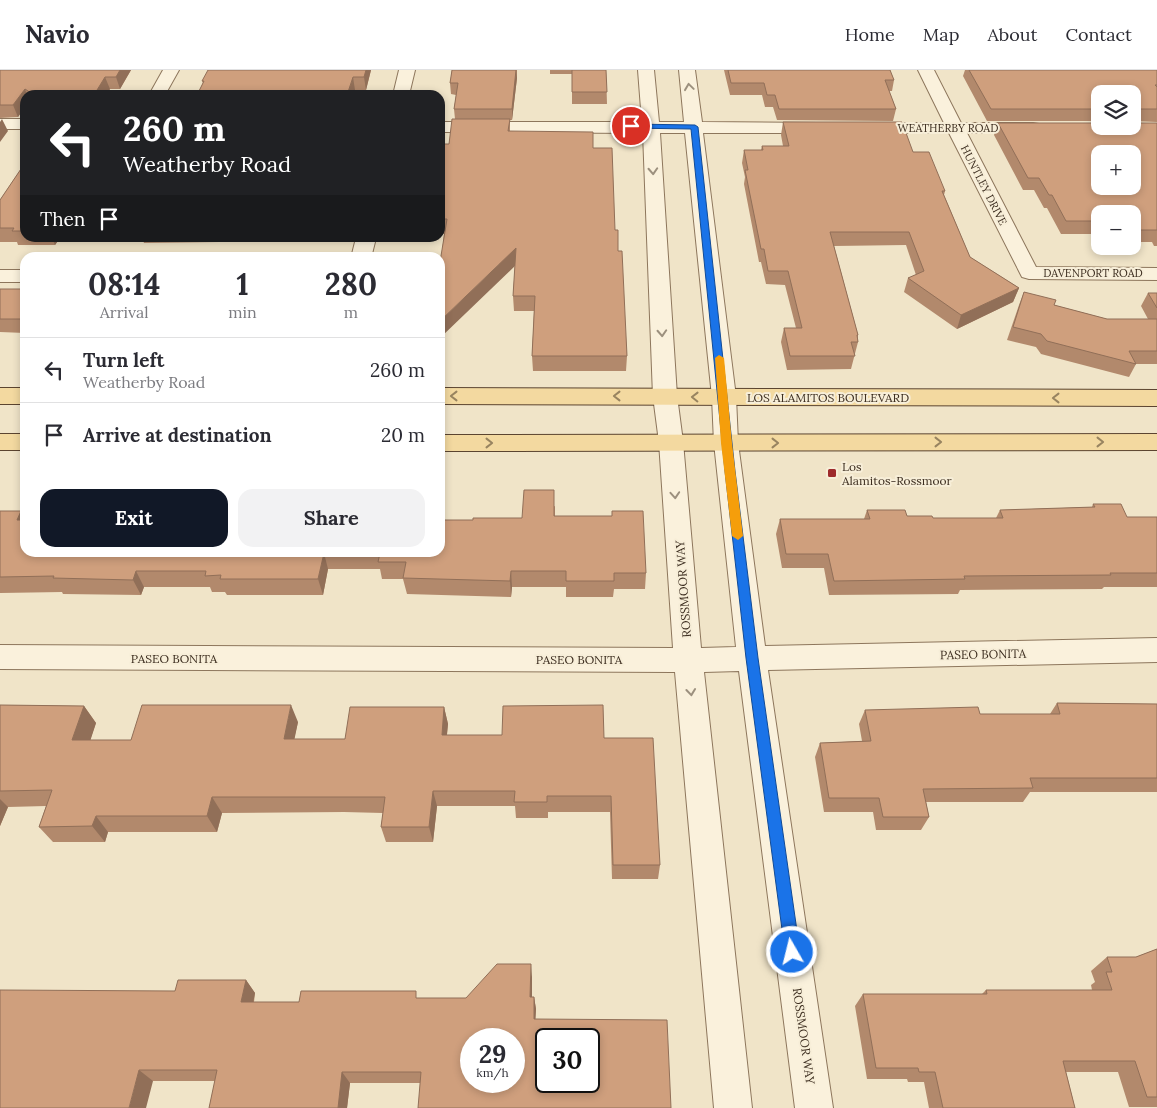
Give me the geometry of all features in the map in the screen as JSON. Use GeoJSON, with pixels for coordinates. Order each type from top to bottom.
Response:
{"type":"FeatureCollection","features":[{"type":"Feature","properties":{"kind":"main road"},"geometry":{"type":"LineString","coordinates":[[0,396],[20,396]]}},
{"type":"Feature","properties":{"kind":"main road","name":"LOS ALAMITOS BOULEVARD"},"geometry":{"type":"LineString","coordinates":[[445,396],[1157,398]]}},
{"type":"Feature","properties":{"kind":"main road"},"geometry":{"type":"LineString","coordinates":[[0,442],[20,442]]}},
{"type":"Feature","properties":{"kind":"main road"},"geometry":{"type":"LineString","coordinates":[[445,443],[1157,442]]}},
{"type":"Feature","properties":{"kind":"street"},"geometry":{"type":"LineString","coordinates":[[160,90],[171,70]]}},
{"type":"Feature","properties":{"kind":"street"},"geometry":{"type":"LineString","coordinates":[[402,90],[407,70]]}},
{"type":"Feature","properties":{"kind":"street","name":"ROSSMOOR WAY"},"geometry":{"type":"LineString","coordinates":[[646,70],[651,126],[665,396],[671,442],[688,660],[733,1108]]}},
{"type":"Feature","properties":{"kind":"street","name":"ROSSMOOR WAY"},"geometry":{"type":"LineString","coordinates":[[687,70],[695,127],[724,397],[726,443],[752,658],[814,1108]]}},
{"type":"Feature","properties":{"kind":"street","name":"HUNTLEY DRIVE"},"geometry":{"type":"LineString","coordinates":[[926,70],[1029,273]]}},
{"type":"Feature","properties":{"kind":"street"},"geometry":{"type":"LineString","coordinates":[[0,124],[20,124]]}},
{"type":"Feature","properties":{"kind":"street"},"geometry":{"type":"LineString","coordinates":[[445,127],[651,126],[830,128]]}},
{"type":"Feature","properties":{"kind":"street","name":"WEATHERBY ROAD"},"geometry":{"type":"LineString","coordinates":[[849,128],[1051,128]]}},
{"type":"Feature","properties":{"kind":"street","name":"DAVENPORT ROAD"},"geometry":{"type":"LineString","coordinates":[[1029,273],[1157,274]]}},
{"type":"Feature","properties":{"kind":"street"},"geometry":{"type":"LineString","coordinates":[[0,276],[20,276]]}},
{"type":"Feature","properties":{"kind":"street","name":"PASEO BONITA"},"geometry":{"type":"LineString","coordinates":[[0,657],[688,660],[1157,650]]}},
{"type":"Feature","properties":{"kind":"building"},"geometry":{"type":"Polygon","coordinates":[[[0,70],[120,70],[116,77],[105,77],[97,90],[25,89],[20,90],[20,96],[13,105],[0,105],[0,70]]]}},
{"type":"Feature","properties":{"kind":"building"},"geometry":{"type":"Polygon","coordinates":[[[208,70],[366,70],[364,77],[353,77],[349,90],[200,90],[204,81],[202,81],[208,70]]]}},
{"type":"Feature","properties":{"kind":"building"},"geometry":{"type":"Polygon","coordinates":[[[452,70],[516,70],[512,109],[454,109],[458,83],[450,83],[452,70]]]}},
{"type":"Feature","properties":{"kind":"building"},"geometry":{"type":"Polygon","coordinates":[[[572,70],[606,70],[607,92],[572,92],[572,70]]]}},
{"type":"Feature","properties":{"kind":"building"},"geometry":{"type":"Polygon","coordinates":[[[728,70],[890,70],[894,80],[885,80],[896,109],[779,109],[775,95],[767,95],[764,83],[731,83],[728,70]]]}},
{"type":"Feature","properties":{"kind":"building"},"geometry":{"type":"Polygon","coordinates":[[[969,70],[1157,70],[1157,85],[1155,85],[1157,87],[1157,109],[1141,109],[1141,85],[1091,85],[1091,109],[991,109],[969,70]]]}},
{"type":"Feature","properties":{"kind":"building"},"geometry":{"type":"Polygon","coordinates":[[[452,119],[510,119],[508,131],[593,132],[593,148],[612,148],[615,230],[618,230],[618,251],[622,251],[627,356],[532,356],[535,296],[513,296],[516,248],[445,316],[445,252],[442,252],[443,242],[445,242],[447,219],[445,219],[445,144],[449,144],[452,119]]]}},
{"type":"Feature","properties":{"kind":"building"},"geometry":{"type":"Polygon","coordinates":[[[783,122],[902,122],[913,152],[929,152],[945,191],[942,191],[970,257],[1019,288],[961,315],[908,278],[924,271],[909,232],[830,232],[858,335],[858,342],[851,342],[855,356],[790,356],[784,328],[802,328],[788,271],[768,271],[764,249],[761,249],[745,170],[748,170],[744,150],[763,150],[762,146],[789,146],[783,122]]]}},
{"type":"Feature","properties":{"kind":"building"},"geometry":{"type":"Polygon","coordinates":[[[998,123],[1091,123],[1091,135],[1141,135],[1141,123],[1157,123],[1157,230],[1141,230],[1141,205],[1091,205],[1091,221],[1066,221],[1052,195],[1049,195],[1039,178],[1028,178],[998,123]]]}},
{"type":"Feature","properties":{"kind":"building"},"geometry":{"type":"Polygon","coordinates":[[[20,170],[20,231],[12,231],[14,228],[0,228],[0,200],[20,170]]]}},
{"type":"Feature","properties":{"kind":"building"},"geometry":{"type":"Polygon","coordinates":[[[0,289],[20,289],[20,319],[0,319],[0,289]]]}},
{"type":"Feature","properties":{"kind":"building"},"geometry":{"type":"Polygon","coordinates":[[[1024,292],[1056,300],[1054,305],[1107,319],[1157,319],[1157,351],[1129,351],[1136,364],[1047,341],[1041,334],[1013,327],[1024,292]]]}},
{"type":"Feature","properties":{"kind":"building"},"geometry":{"type":"Polygon","coordinates":[[[1148,293],[1157,293],[1157,308],[1148,293]]]}},
{"type":"Feature","properties":{"kind":"building"},"geometry":{"type":"Polygon","coordinates":[[[524,490],[554,490],[554,516],[612,516],[612,511],[643,511],[646,573],[614,573],[614,581],[566,581],[566,571],[511,571],[510,581],[403,578],[406,562],[378,562],[379,557],[445,557],[445,520],[522,518],[524,490]]]}},
{"type":"Feature","properties":{"kind":"building"},"geometry":{"type":"Polygon","coordinates":[[[1093,504],[1121,504],[1127,517],[1157,517],[1157,573],[964,576],[965,579],[834,581],[828,554],[786,554],[780,519],[870,519],[867,510],[905,510],[907,516],[932,516],[933,518],[1003,518],[1000,510],[1095,507],[1093,504]]]}},
{"type":"Feature","properties":{"kind":"building"},"geometry":{"type":"Polygon","coordinates":[[[0,511],[20,511],[17,520],[20,520],[20,557],[323,557],[318,579],[220,579],[221,575],[205,576],[206,571],[136,571],[133,580],[53,578],[54,576],[0,577],[0,511]]]}},
{"type":"Feature","properties":{"kind":"building"},"geometry":{"type":"Polygon","coordinates":[[[1057,703],[1157,704],[1157,778],[1030,778],[1033,788],[923,789],[929,817],[883,817],[879,798],[829,798],[820,743],[871,741],[865,710],[978,707],[980,714],[1060,714],[1057,703]]]}},
{"type":"Feature","properties":{"kind":"building"},"geometry":{"type":"Polygon","coordinates":[[[0,705],[84,706],[72,740],[131,740],[142,705],[291,705],[284,739],[345,739],[350,707],[444,707],[442,735],[502,735],[503,706],[603,705],[604,738],[653,738],[660,865],[613,865],[611,796],[547,796],[547,802],[514,802],[515,791],[433,791],[429,827],[381,827],[385,797],[212,797],[207,816],[96,816],[92,826],[39,827],[52,790],[0,791],[0,705]]]}},
{"type":"Feature","properties":{"kind":"building"},"geometry":{"type":"Polygon","coordinates":[[[1157,949],[1157,1097],[1147,1097],[1135,1061],[1063,1061],[1075,1108],[943,1108],[935,1072],[919,1072],[918,1068],[876,1068],[863,994],[987,994],[986,990],[1112,990],[1106,972],[1112,972],[1107,957],[1136,957],[1157,949]]]}},
{"type":"Feature","properties":{"kind":"building"},"geometry":{"type":"Polygon","coordinates":[[[497,964],[531,964],[530,997],[534,997],[534,1019],[667,1020],[671,1108],[418,1108],[421,1072],[342,1072],[338,1108],[209,1108],[217,1070],[139,1070],[129,1108],[0,1108],[0,990],[175,991],[178,980],[246,980],[241,1002],[299,1002],[301,991],[416,991],[416,998],[466,998],[497,964]]]}},
{"type":"Feature","properties":{"kind":"slow traffic"},"geometry":{"type":"LineString","coordinates":[[719,358],[724,397],[726,443],[738,536]]}},
{"type":"Feature","properties":{"kind":"place","name":"Los Alamitos-Rossmoor"},"geometry":{"type":"Point","coordinates":[832,473]}},
{"type":"Feature","properties":{"kind":"route"},"geometry":{"type":"LineString","coordinates":[[631,126],[695,127],[724,397],[726,443],[752,658],[792,952]]}}]}
